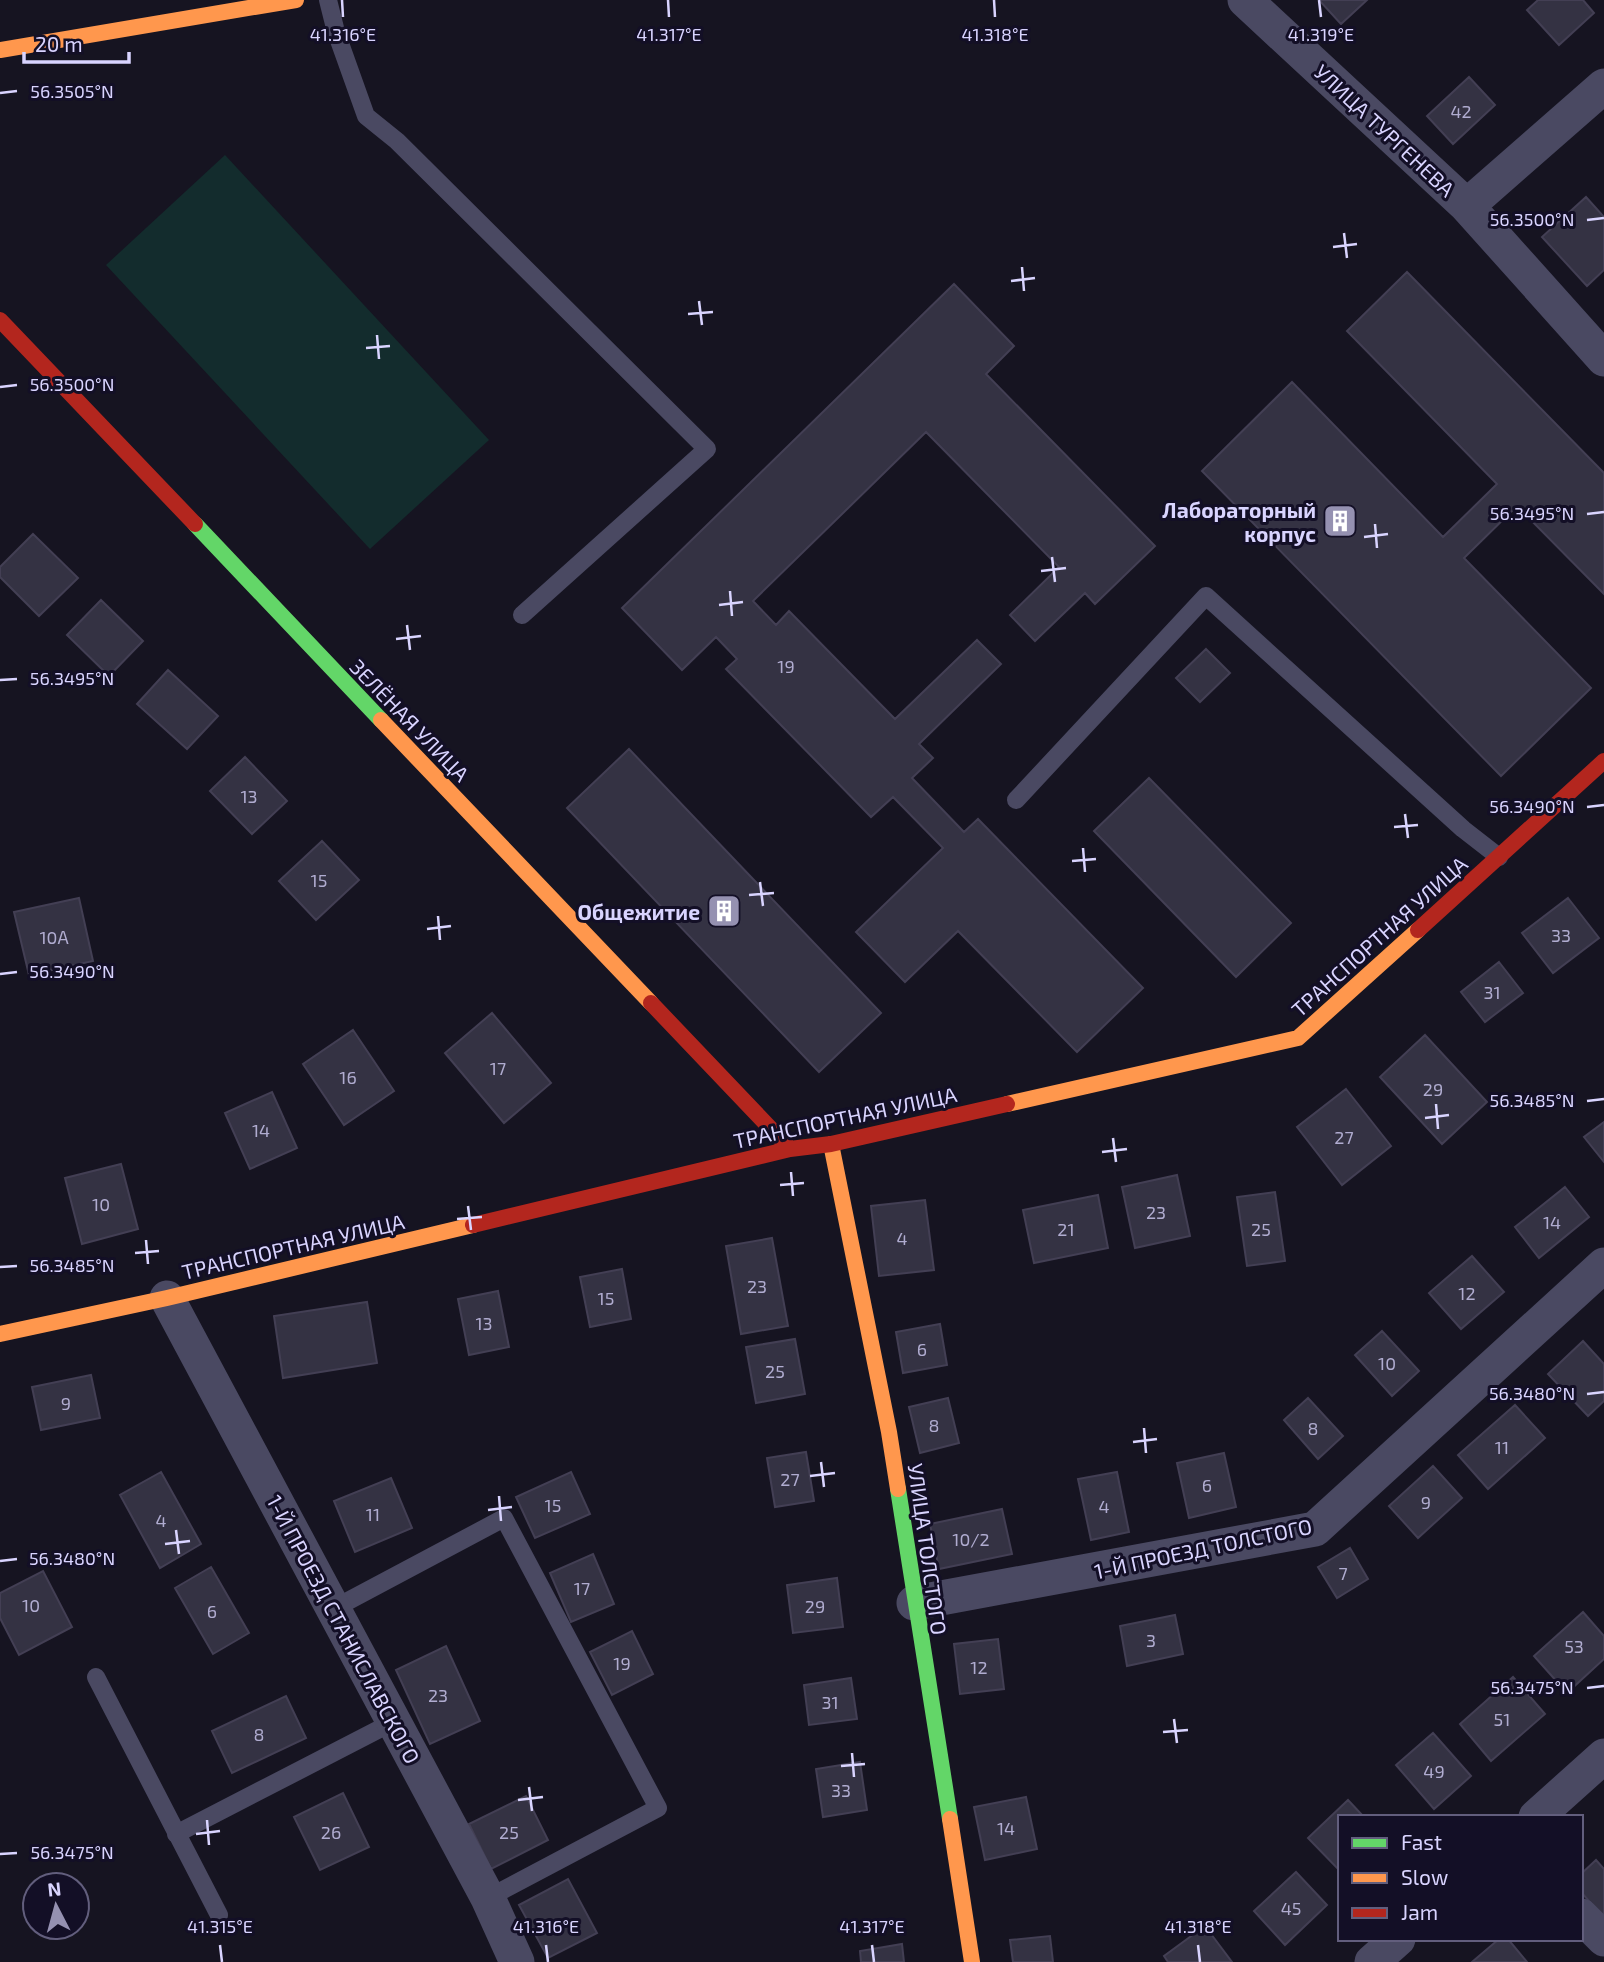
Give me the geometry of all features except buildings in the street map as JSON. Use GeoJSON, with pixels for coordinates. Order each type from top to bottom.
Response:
{"type":"FeatureCollection","features":[{"type":"Feature","properties":{"kind":"street"},"geometry":{"type":"LineString","coordinates":[[0,50],[296,0]]}},
{"type":"Feature","properties":{"kind":"street","name":"УЛИЦА ТУРГЕНЕВА"},"geometry":{"type":"LineString","coordinates":[[1245,0],[1467,206],[1604,359]]}},
{"type":"Feature","properties":{"kind":"street"},"geometry":{"type":"LineString","coordinates":[[1467,206],[1604,86]]}},
{"type":"Feature","properties":{"kind":"street","name":"ЗЕЛЁНАЯ УЛИЦА"},"geometry":{"type":"LineString","coordinates":[[0,320],[790,1149]]}},
{"type":"Feature","properties":{"kind":"street","name":"ТРАНСПОРТНАЯ УЛИЦА"},"geometry":{"type":"LineString","coordinates":[[0,1334],[167,1298],[790,1149],[831,1144],[1298,1038],[1604,761]]}},
{"type":"Feature","properties":{"kind":"street","name":"УЛИЦА ТОЛСТОГО"},"geometry":{"type":"LineString","coordinates":[[831,1144],[889,1432],[971,1962]]}},
{"type":"Feature","properties":{"kind":"street","name":"1-Й ПРОЕЗД ТОЛСТОГО"},"geometry":{"type":"LineString","coordinates":[[914,1603],[1315,1529],[1604,1265]]}},
{"type":"Feature","properties":{"kind":"street","name":"1-Й ПРОЕЗД СТАНИСЛАВСКОГО"},"geometry":{"type":"LineString","coordinates":[[167,1298],[488,1898],[517,1962]]}},
{"type":"Feature","properties":{"kind":"street"},"geometry":{"type":"LineString","coordinates":[[1538,1815],[1604,1756]]}},
{"type":"Feature","properties":{"kind":"street"},"geometry":{"type":"LineString","coordinates":[[1583,1918],[1604,1939]]}},
{"type":"Feature","properties":{"kind":"street"},"geometry":{"type":"LineString","coordinates":[[1372,1962],[1396,1941]]}},
{"type":"Feature","properties":{"kind":"lane"},"geometry":{"type":"LineString","coordinates":[[328,0],[336,32],[366,116],[397,141],[707,449],[522,615]]}},
{"type":"Feature","properties":{"kind":"lane"},"geometry":{"type":"LineString","coordinates":[[1016,800],[1206,596],[1463,829],[1499,857]]}},
{"type":"Feature","properties":{"kind":"lane"},"geometry":{"type":"LineString","coordinates":[[333,1609],[504,1518],[511,1531],[658,1808],[488,1898]]}},
{"type":"Feature","properties":{"kind":"lane"},"geometry":{"type":"LineString","coordinates":[[96,1677],[219,1915]]}},
{"type":"Feature","properties":{"kind":"lane"},"geometry":{"type":"LineString","coordinates":[[176,1834],[393,1721]]}},
{"type":"Feature","properties":{"kind":"green space"},"geometry":{"type":"Polygon","coordinates":[[[225,155],[489,440],[370,549],[106,265],[225,155]]]}},
{"type":"Feature","properties":{"kind":"traffic: fast"},"geometry":{"type":"LineString","coordinates":[[195,524],[381,720]]}},
{"type":"Feature","properties":{"kind":"traffic: fast"},"geometry":{"type":"LineString","coordinates":[[898,1489],[950,1819]]}},
{"type":"Feature","properties":{"kind":"traffic: slow"},"geometry":{"type":"LineString","coordinates":[[0,50],[296,0]]}},
{"type":"Feature","properties":{"kind":"traffic: slow"},"geometry":{"type":"LineString","coordinates":[[381,720],[651,1003]]}},
{"type":"Feature","properties":{"kind":"traffic: slow"},"geometry":{"type":"LineString","coordinates":[[1007,1104],[1298,1038],[1418,930]]}},
{"type":"Feature","properties":{"kind":"traffic: slow"},"geometry":{"type":"LineString","coordinates":[[831,1144],[898,1489]]}},
{"type":"Feature","properties":{"kind":"traffic: slow"},"geometry":{"type":"LineString","coordinates":[[0,1334],[167,1298],[473,1225]]}},
{"type":"Feature","properties":{"kind":"traffic: slow"},"geometry":{"type":"LineString","coordinates":[[950,1819],[972,1962]]}},
{"type":"Feature","properties":{"kind":"traffic: jam"},"geometry":{"type":"LineString","coordinates":[[0,320],[195,524]]}},
{"type":"Feature","properties":{"kind":"traffic: jam"},"geometry":{"type":"LineString","coordinates":[[1418,930],[1604,761]]}},
{"type":"Feature","properties":{"kind":"traffic: jam"},"geometry":{"type":"LineString","coordinates":[[651,1003],[790,1149]]}},
{"type":"Feature","properties":{"kind":"traffic: jam"},"geometry":{"type":"LineString","coordinates":[[473,1225],[790,1149],[831,1144],[1007,1104]]}},
{"type":"Feature","properties":{"kind":"place","name":"Лабораторный корпус"},"geometry":{"type":"Point","coordinates":[1340,521]}},
{"type":"Feature","properties":{"kind":"place","name":"Общежитие"},"geometry":{"type":"Point","coordinates":[724,911]}}]}
